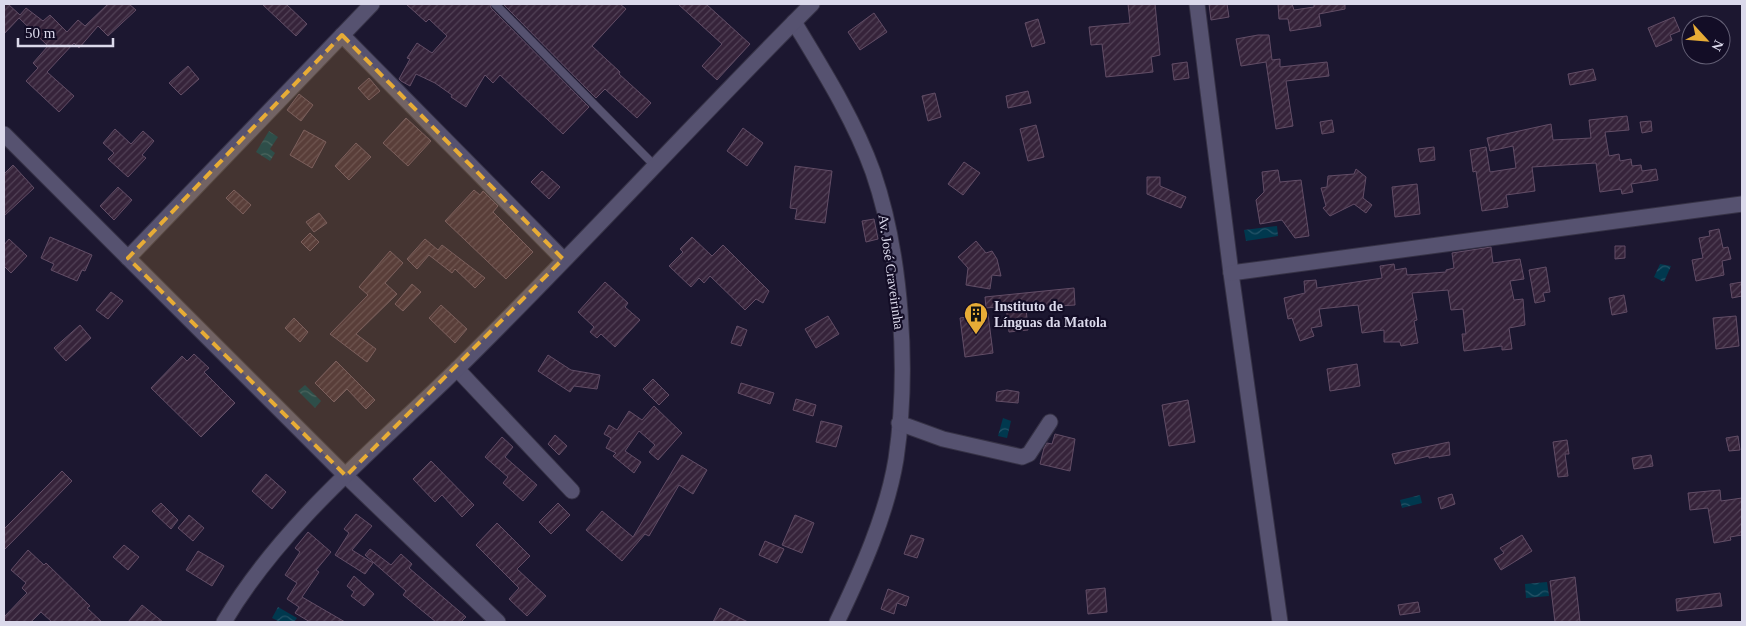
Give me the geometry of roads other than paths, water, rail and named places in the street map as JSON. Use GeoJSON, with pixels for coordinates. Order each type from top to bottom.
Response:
{"type":"FeatureCollection","features":[{"type":"Feature","properties":{"kind":"street"},"geometry":{"type":"LineString","coordinates":[[128,258],[372,4]]}},
{"type":"Feature","properties":{"kind":"street"},"geometry":{"type":"LineString","coordinates":[[224,622],[276,550],[346,476],[457,369],[563,259],[656,167],[812,4]]}},
{"type":"Feature","properties":{"kind":"street"},"geometry":{"type":"LineString","coordinates":[[1197,4],[1231,273],[1280,622]]}},
{"type":"Feature","properties":{"kind":"street","name":"Av. José Craveirinha"},"geometry":{"type":"LineString","coordinates":[[794,22],[839,96],[872,172],[888,230],[900,313],[902,392],[896,460],[879,522],[854,586],[837,622]]}},
{"type":"Feature","properties":{"kind":"street"},"geometry":{"type":"LineString","coordinates":[[342,35],[563,259]]}},
{"type":"Feature","properties":{"kind":"street"},"geometry":{"type":"LineString","coordinates":[[4,134],[346,476],[498,622]]}},
{"type":"Feature","properties":{"kind":"street"},"geometry":{"type":"LineString","coordinates":[[1231,273],[1742,204]]}},
{"type":"Feature","properties":{"kind":"street"},"geometry":{"type":"LineString","coordinates":[[457,369],[572,491]]}},
{"type":"Feature","properties":{"kind":"street"},"geometry":{"type":"LineString","coordinates":[[899,423],[944,438],[1022,457],[1029,454],[1050,422]]}},
{"type":"Feature","properties":{"kind":"lane"},"geometry":{"type":"LineString","coordinates":[[495,4],[656,167]]}},
{"type":"Feature","properties":{"kind":"water"},"geometry":{"type":"Polygon","coordinates":[[[269,131],[278,137],[270,149],[275,153],[270,161],[256,152],[269,131]]]}},
{"type":"Feature","properties":{"kind":"water"},"geometry":{"type":"Polygon","coordinates":[[[1277,226],[1278,236],[1246,241],[1244,230],[1277,226]]]}},
{"type":"Feature","properties":{"kind":"water"},"geometry":{"type":"Polygon","coordinates":[[[1660,264],[1671,266],[1664,282],[1654,277],[1660,264]]]}},
{"type":"Feature","properties":{"kind":"water"},"geometry":{"type":"Polygon","coordinates":[[[305,385],[321,401],[315,408],[298,391],[305,385]]]}},
{"type":"Feature","properties":{"kind":"water"},"geometry":{"type":"Polygon","coordinates":[[[1003,418],[1011,421],[1007,438],[998,436],[1003,418]]]}},
{"type":"Feature","properties":{"kind":"water"},"geometry":{"type":"Polygon","coordinates":[[[1420,495],[1422,503],[1402,508],[1400,500],[1420,495]]]}},
{"type":"Feature","properties":{"kind":"water"},"geometry":{"type":"Polygon","coordinates":[[[1547,582],[1549,596],[1526,598],[1525,584],[1547,582]]]}},
{"type":"Feature","properties":{"kind":"water"},"geometry":{"type":"Polygon","coordinates":[[[278,607],[297,618],[294,622],[280,622],[272,618],[278,607]]]}},
{"type":"Feature","properties":{"kind":"place","name":"Instituto de Línguas da Matola"},"geometry":{"type":"Point","coordinates":[976,335]}}]}
